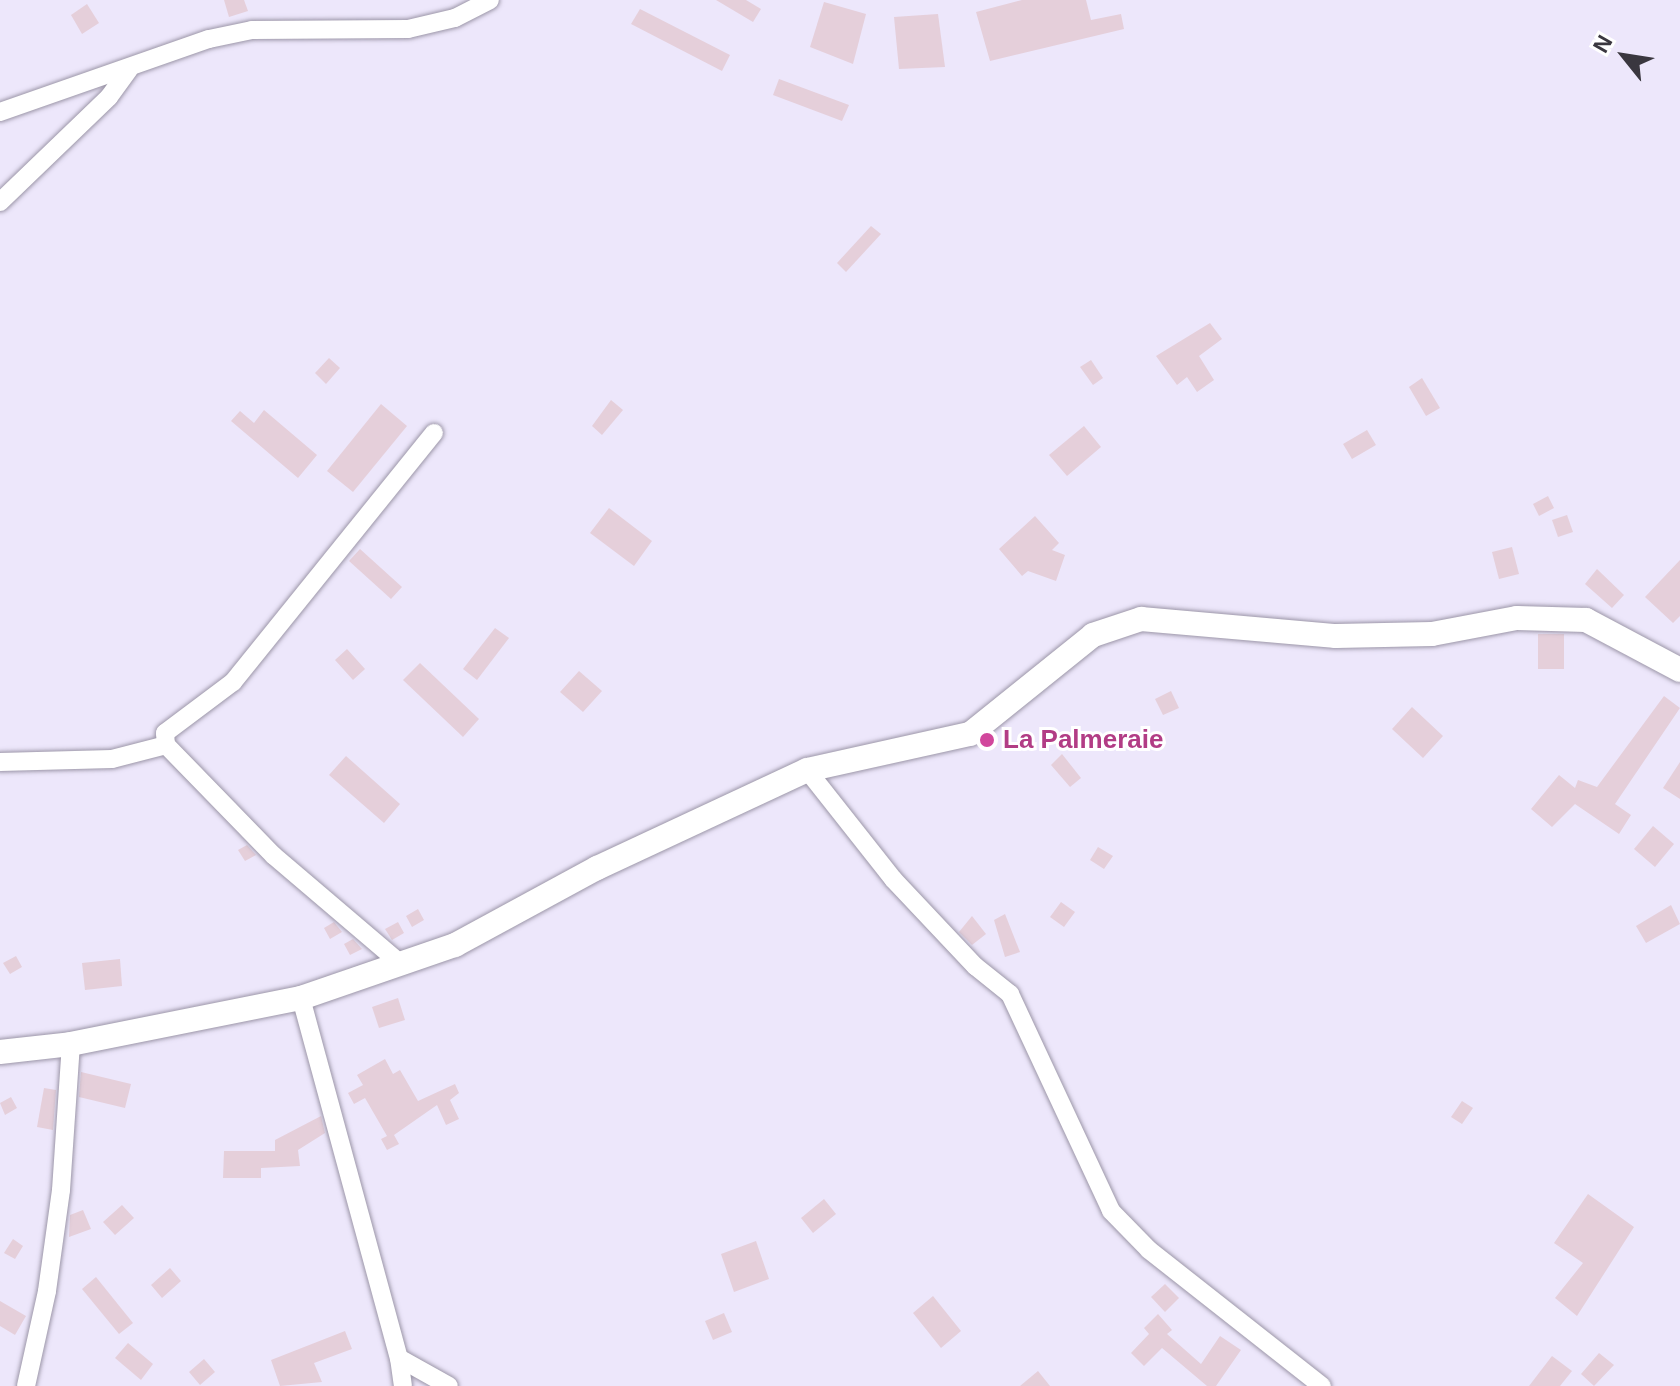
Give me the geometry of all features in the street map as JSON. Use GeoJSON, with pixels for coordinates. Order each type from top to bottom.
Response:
{"type":"FeatureCollection","features":[{"type":"Feature","properties":{"kind":"street"},"geometry":{"type":"LineString","coordinates":[[0,112],[129,69],[164,53],[252,30],[408,29],[455,18],[490,0]]}},
{"type":"Feature","properties":{"kind":"street"},"geometry":{"type":"LineString","coordinates":[[0,202],[109,97],[129,69]]}},
{"type":"Feature","properties":{"kind":"street"},"geometry":{"type":"LineString","coordinates":[[401,964],[274,856],[166,745],[165,733],[233,682],[434,433]]}},
{"type":"Feature","properties":{"kind":"street"},"geometry":{"type":"LineString","coordinates":[[0,1052],[71,1044],[301,998],[455,945],[597,868],[807,770],[970,734],[1093,635],[1141,619],[1336,636],[1432,634],[1517,618],[1586,620],[1680,670]]}},
{"type":"Feature","properties":{"kind":"street"},"geometry":{"type":"LineString","coordinates":[[0,762],[112,759],[166,745]]}},
{"type":"Feature","properties":{"kind":"street"},"geometry":{"type":"LineString","coordinates":[[807,770],[893,879],[955,947],[1010,994],[1111,1211],[1149,1250],[1322,1386]]}},
{"type":"Feature","properties":{"kind":"street"},"geometry":{"type":"LineString","coordinates":[[301,998],[399,1358],[403,1386]]}},
{"type":"Feature","properties":{"kind":"street"},"geometry":{"type":"LineString","coordinates":[[26,1386],[57,1219],[71,1044]]}},
{"type":"Feature","properties":{"kind":"street"},"geometry":{"type":"LineString","coordinates":[[399,1358],[449,1386]]}},
{"type":"Feature","properties":{"kind":"building"},"geometry":{"type":"Polygon","coordinates":[[[224,0],[244,0],[248,11],[229,17],[224,0]]]}},
{"type":"Feature","properties":{"kind":"building"},"geometry":{"type":"Polygon","coordinates":[[[716,0],[746,0],[761,9],[753,22],[716,0]]]}},
{"type":"Feature","properties":{"kind":"building"},"geometry":{"type":"Polygon","coordinates":[[[1022,0],[1086,0],[1091,20],[1121,14],[1124,29],[990,61],[976,12],[1022,0]]]}},
{"type":"Feature","properties":{"kind":"building"},"geometry":{"type":"Polygon","coordinates":[[[824,2],[866,14],[853,64],[810,47],[824,2]]]}},
{"type":"Feature","properties":{"kind":"building"},"geometry":{"type":"Polygon","coordinates":[[[87,4],[99,23],[82,34],[71,15],[87,4]]]}},
{"type":"Feature","properties":{"kind":"building"},"geometry":{"type":"Polygon","coordinates":[[[640,9],[730,55],[722,71],[631,24],[640,9]]]}},
{"type":"Feature","properties":{"kind":"building"},"geometry":{"type":"Polygon","coordinates":[[[938,14],[945,67],[899,69],[894,17],[938,14]]]}},
{"type":"Feature","properties":{"kind":"building"},"geometry":{"type":"Polygon","coordinates":[[[779,79],[849,105],[842,121],[773,95],[779,79]]]}},
{"type":"Feature","properties":{"kind":"building"},"geometry":{"type":"Polygon","coordinates":[[[871,226],[881,234],[846,272],[837,263],[871,226]]]}},
{"type":"Feature","properties":{"kind":"building"},"geometry":{"type":"Polygon","coordinates":[[[1210,323],[1222,339],[1199,356],[1214,380],[1197,392],[1187,377],[1177,385],[1156,356],[1210,323]]]}},
{"type":"Feature","properties":{"kind":"building"},"geometry":{"type":"Polygon","coordinates":[[[329,358],[340,368],[326,384],[315,373],[329,358]]]}},
{"type":"Feature","properties":{"kind":"building"},"geometry":{"type":"Polygon","coordinates":[[[1091,360],[1103,378],[1093,385],[1080,367],[1091,360]]]}},
{"type":"Feature","properties":{"kind":"building"},"geometry":{"type":"Polygon","coordinates":[[[1422,378],[1440,408],[1426,416],[1409,387],[1422,378]]]}},
{"type":"Feature","properties":{"kind":"building"},"geometry":{"type":"Polygon","coordinates":[[[611,400],[623,410],[602,435],[592,426],[611,400]]]}},
{"type":"Feature","properties":{"kind":"building"},"geometry":{"type":"Polygon","coordinates":[[[381,404],[407,426],[353,492],[327,471],[381,404]]]}},
{"type":"Feature","properties":{"kind":"building"},"geometry":{"type":"Polygon","coordinates":[[[264,410],[317,455],[298,478],[231,421],[240,411],[254,423],[264,410]]]}},
{"type":"Feature","properties":{"kind":"building"},"geometry":{"type":"Polygon","coordinates":[[[1084,426],[1101,447],[1067,476],[1049,455],[1084,426]]]}},
{"type":"Feature","properties":{"kind":"building"},"geometry":{"type":"Polygon","coordinates":[[[1367,430],[1376,445],[1352,459],[1343,444],[1367,430]]]}},
{"type":"Feature","properties":{"kind":"building"},"geometry":{"type":"Polygon","coordinates":[[[1548,496],[1554,508],[1539,516],[1533,504],[1548,496]]]}},
{"type":"Feature","properties":{"kind":"building"},"geometry":{"type":"Polygon","coordinates":[[[609,508],[652,541],[634,566],[590,533],[609,508]]]}},
{"type":"Feature","properties":{"kind":"building"},"geometry":{"type":"Polygon","coordinates":[[[1567,515],[1573,532],[1558,537],[1552,520],[1567,515]]]}},
{"type":"Feature","properties":{"kind":"building"},"geometry":{"type":"Polygon","coordinates":[[[1035,516],[1059,543],[1052,550],[1065,555],[1056,581],[1028,571],[1022,576],[999,549],[1035,516]]]}},
{"type":"Feature","properties":{"kind":"building"},"geometry":{"type":"Polygon","coordinates":[[[1512,547],[1519,574],[1499,579],[1492,552],[1512,547]]]}},
{"type":"Feature","properties":{"kind":"building"},"geometry":{"type":"Polygon","coordinates":[[[360,549],[402,587],[391,599],[349,561],[360,549]]]}},
{"type":"Feature","properties":{"kind":"building"},"geometry":{"type":"Polygon","coordinates":[[[1680,560],[1680,616],[1673,623],[1645,597],[1680,560]]]}},
{"type":"Feature","properties":{"kind":"building"},"geometry":{"type":"Polygon","coordinates":[[[1597,569],[1624,595],[1612,608],[1585,584],[1597,569]]]}},
{"type":"Feature","properties":{"kind":"building"},"geometry":{"type":"Polygon","coordinates":[[[495,628],[509,638],[477,680],[463,669],[495,628]]]}},
{"type":"Feature","properties":{"kind":"building"},"geometry":{"type":"Polygon","coordinates":[[[1538,634],[1564,634],[1564,669],[1538,669],[1538,634]]]}},
{"type":"Feature","properties":{"kind":"building"},"geometry":{"type":"Polygon","coordinates":[[[347,649],[365,669],[353,680],[335,660],[347,649]]]}},
{"type":"Feature","properties":{"kind":"building"},"geometry":{"type":"Polygon","coordinates":[[[420,663],[479,719],[463,737],[403,680],[420,663]]]}},
{"type":"Feature","properties":{"kind":"building"},"geometry":{"type":"Polygon","coordinates":[[[579,671],[602,691],[583,712],[560,692],[579,671]]]}},
{"type":"Feature","properties":{"kind":"building"},"geometry":{"type":"Polygon","coordinates":[[[1171,691],[1179,708],[1163,715],[1155,699],[1171,691]]]}},
{"type":"Feature","properties":{"kind":"building"},"geometry":{"type":"Polygon","coordinates":[[[1664,696],[1680,708],[1615,804],[1631,815],[1619,834],[1575,804],[1552,827],[1531,809],[1559,775],[1575,788],[1578,780],[1597,787],[1664,696]]]}},
{"type":"Feature","properties":{"kind":"building"},"geometry":{"type":"Polygon","coordinates":[[[1412,707],[1443,736],[1423,758],[1392,729],[1412,707]]]}},
{"type":"Feature","properties":{"kind":"building"},"geometry":{"type":"Polygon","coordinates":[[[1062,754],[1081,778],[1070,787],[1051,765],[1062,754]]]}},
{"type":"Feature","properties":{"kind":"building"},"geometry":{"type":"Polygon","coordinates":[[[346,756],[400,804],[384,823],[329,775],[346,756]]]}},
{"type":"Feature","properties":{"kind":"building"},"geometry":{"type":"Polygon","coordinates":[[[1680,762],[1680,799],[1663,788],[1680,762]]]}},
{"type":"Feature","properties":{"kind":"building"},"geometry":{"type":"Polygon","coordinates":[[[1653,826],[1674,844],[1655,867],[1634,849],[1653,826]]]}},
{"type":"Feature","properties":{"kind":"building"},"geometry":{"type":"Polygon","coordinates":[[[247,845],[256,855],[245,861],[238,850],[247,845]]]}},
{"type":"Feature","properties":{"kind":"building"},"geometry":{"type":"Polygon","coordinates":[[[1098,847],[1113,856],[1104,869],[1090,860],[1098,847]]]}},
{"type":"Feature","properties":{"kind":"building"},"geometry":{"type":"Polygon","coordinates":[[[1061,902],[1075,912],[1064,927],[1050,917],[1061,902]]]}},
{"type":"Feature","properties":{"kind":"building"},"geometry":{"type":"Polygon","coordinates":[[[1671,905],[1680,924],[1646,943],[1636,926],[1671,905]]]}},
{"type":"Feature","properties":{"kind":"building"},"geometry":{"type":"Polygon","coordinates":[[[418,909],[424,920],[412,927],[406,916],[418,909]]]}},
{"type":"Feature","properties":{"kind":"building"},"geometry":{"type":"Polygon","coordinates":[[[1005,914],[1020,952],[1005,957],[994,920],[1005,914]]]}},
{"type":"Feature","properties":{"kind":"building"},"geometry":{"type":"Polygon","coordinates":[[[972,916],[986,934],[972,945],[959,932],[972,916]]]}},
{"type":"Feature","properties":{"kind":"building"},"geometry":{"type":"Polygon","coordinates":[[[334,922],[342,932],[330,939],[324,928],[334,922]]]}},
{"type":"Feature","properties":{"kind":"building"},"geometry":{"type":"Polygon","coordinates":[[[398,922],[404,933],[392,940],[385,929],[398,922]]]}},
{"type":"Feature","properties":{"kind":"building"},"geometry":{"type":"Polygon","coordinates":[[[353,939],[362,949],[350,955],[344,944],[353,939]]]}},
{"type":"Feature","properties":{"kind":"building"},"geometry":{"type":"Polygon","coordinates":[[[16,956],[22,967],[10,974],[3,963],[16,956]]]}},
{"type":"Feature","properties":{"kind":"building"},"geometry":{"type":"Polygon","coordinates":[[[120,959],[122,986],[85,990],[82,963],[120,959]]]}},
{"type":"Feature","properties":{"kind":"building"},"geometry":{"type":"Polygon","coordinates":[[[398,998],[405,1020],[379,1028],[372,1007],[398,998]]]}},
{"type":"Feature","properties":{"kind":"building"},"geometry":{"type":"Polygon","coordinates":[[[385,1059],[393,1074],[400,1070],[418,1101],[455,1084],[459,1093],[450,1100],[459,1119],[446,1125],[437,1105],[394,1135],[399,1144],[387,1150],[381,1139],[387,1136],[365,1098],[354,1104],[348,1093],[363,1085],[357,1075],[385,1059]]]}},
{"type":"Feature","properties":{"kind":"building"},"geometry":{"type":"Polygon","coordinates":[[[81,1072],[131,1084],[125,1108],[79,1097],[81,1072]]]}},
{"type":"Feature","properties":{"kind":"building"},"geometry":{"type":"Polygon","coordinates":[[[44,1088],[56,1090],[53,1130],[37,1127],[44,1088]]]}},
{"type":"Feature","properties":{"kind":"building"},"geometry":{"type":"Polygon","coordinates":[[[11,1097],[17,1108],[5,1115],[0,1103],[11,1097]]]}},
{"type":"Feature","properties":{"kind":"building"},"geometry":{"type":"Polygon","coordinates":[[[1462,1101],[1473,1108],[1462,1124],[1451,1117],[1462,1101]]]}},
{"type":"Feature","properties":{"kind":"building"},"geometry":{"type":"Polygon","coordinates":[[[321,1116],[325,1133],[298,1150],[300,1166],[261,1168],[261,1178],[223,1178],[224,1151],[275,1151],[275,1140],[321,1116]]]}},
{"type":"Feature","properties":{"kind":"building"},"geometry":{"type":"Polygon","coordinates":[[[1588,1194],[1634,1227],[1577,1316],[1555,1298],[1583,1263],[1554,1243],[1588,1194]]]}},
{"type":"Feature","properties":{"kind":"building"},"geometry":{"type":"Polygon","coordinates":[[[824,1199],[836,1214],[813,1233],[801,1218],[824,1199]]]}},
{"type":"Feature","properties":{"kind":"building"},"geometry":{"type":"Polygon","coordinates":[[[122,1205],[134,1218],[115,1235],[103,1222],[122,1205]]]}},
{"type":"Feature","properties":{"kind":"building"},"geometry":{"type":"Polygon","coordinates":[[[83,1210],[91,1229],[69,1237],[70,1215],[83,1210]]]}},
{"type":"Feature","properties":{"kind":"building"},"geometry":{"type":"Polygon","coordinates":[[[13,1239],[23,1246],[15,1259],[4,1253],[13,1239]]]}},
{"type":"Feature","properties":{"kind":"building"},"geometry":{"type":"Polygon","coordinates":[[[756,1241],[769,1279],[734,1292],[721,1254],[756,1241]]]}},
{"type":"Feature","properties":{"kind":"building"},"geometry":{"type":"Polygon","coordinates":[[[170,1268],[181,1281],[162,1298],[151,1285],[170,1268]]]}},
{"type":"Feature","properties":{"kind":"building"},"geometry":{"type":"Polygon","coordinates":[[[96,1277],[133,1323],[119,1334],[82,1289],[96,1277]]]}},
{"type":"Feature","properties":{"kind":"building"},"geometry":{"type":"Polygon","coordinates":[[[1165,1284],[1179,1298],[1165,1312],[1151,1297],[1165,1284]]]}},
{"type":"Feature","properties":{"kind":"building"},"geometry":{"type":"Polygon","coordinates":[[[933,1296],[961,1331],[941,1348],[913,1313],[933,1296]]]}},
{"type":"Feature","properties":{"kind":"building"},"geometry":{"type":"Polygon","coordinates":[[[0,1301],[26,1316],[15,1335],[0,1326],[0,1301]]]}},
{"type":"Feature","properties":{"kind":"building"},"geometry":{"type":"Polygon","coordinates":[[[724,1313],[732,1332],[713,1340],[705,1321],[724,1313]]]}},
{"type":"Feature","properties":{"kind":"building"},"geometry":{"type":"Polygon","coordinates":[[[1158,1314],[1172,1330],[1167,1334],[1201,1364],[1220,1336],[1241,1350],[1216,1386],[1207,1386],[1162,1348],[1144,1366],[1131,1353],[1149,1334],[1144,1328],[1158,1314]]]}},
{"type":"Feature","properties":{"kind":"building"},"geometry":{"type":"Polygon","coordinates":[[[345,1331],[352,1349],[314,1363],[322,1382],[280,1386],[271,1360],[345,1331]]]}},
{"type":"Feature","properties":{"kind":"building"},"geometry":{"type":"Polygon","coordinates":[[[128,1343],[153,1364],[141,1380],[115,1358],[128,1343]]]}},
{"type":"Feature","properties":{"kind":"building"},"geometry":{"type":"Polygon","coordinates":[[[1599,1353],[1614,1365],[1594,1386],[1581,1374],[1599,1353]]]}},
{"type":"Feature","properties":{"kind":"building"},"geometry":{"type":"Polygon","coordinates":[[[1552,1356],[1572,1371],[1560,1386],[1529,1386],[1552,1356]]]}},
{"type":"Feature","properties":{"kind":"building"},"geometry":{"type":"Polygon","coordinates":[[[204,1359],[215,1372],[200,1385],[189,1372],[204,1359]]]}},
{"type":"Feature","properties":{"kind":"building"},"geometry":{"type":"Polygon","coordinates":[[[1038,1371],[1050,1386],[1020,1386],[1038,1371]]]}},
{"type":"Feature","properties":{"kind":"place","name":"La Palmeraie"},"geometry":{"type":"Point","coordinates":[987,740]}}]}
